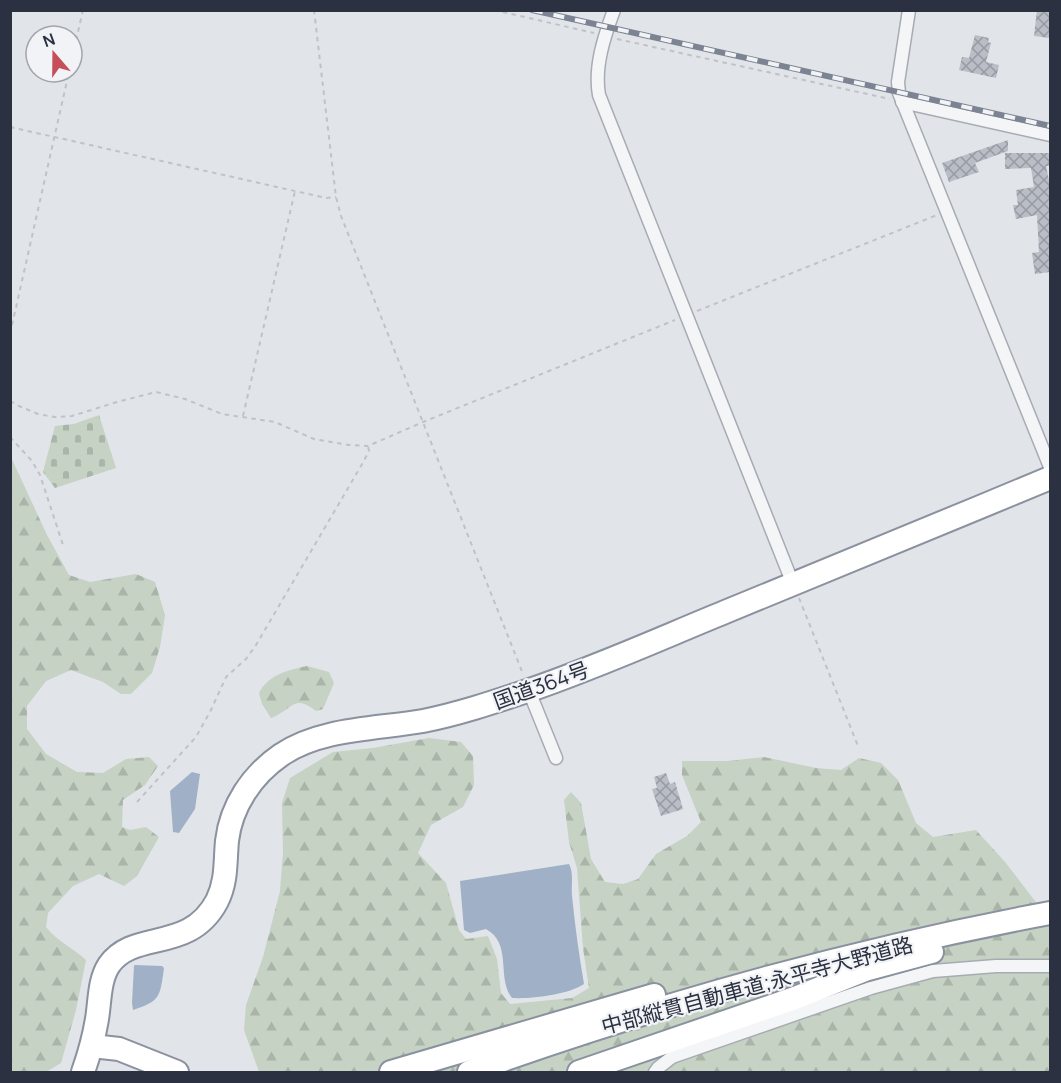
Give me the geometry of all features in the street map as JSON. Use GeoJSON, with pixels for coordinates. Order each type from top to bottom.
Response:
{"type":"FeatureCollection","features":[{"type":"Feature","properties":{"kind":"highway","name":"国道364号"},"geometry":{"type":"LineString","coordinates":[[92,1046],[105,974],[111,963],[121,953],[135,946],[185,933],[209,914],[224,885],[227,841],[231,821],[240,800],[250,783],[264,768],[297,745],[334,734],[394,726],[456,713],[529,691],[1050,477]]}},
{"type":"Feature","properties":{"kind":"highway","name":"中部縦貫自動車道;永平寺大野道路"},"geometry":{"type":"LineString","coordinates":[[391,1072],[470,1064],[625,1011],[838,958],[976,927],[1050,914]]}},
{"type":"Feature","properties":{"kind":"highway"},"geometry":{"type":"LineString","coordinates":[[579,1072],[795,998],[865,970],[950,947],[1050,914]]}},
{"type":"Feature","properties":{"kind":"highway"},"geometry":{"type":"LineString","coordinates":[[83,1072],[92,1046]]}},
{"type":"Feature","properties":{"kind":"highway"},"geometry":{"type":"LineString","coordinates":[[92,1046],[151,1072]]}},
{"type":"Feature","properties":{"kind":"highway"},"geometry":{"type":"LineString","coordinates":[[92,1046],[118,1049],[177,1072]]}},
{"type":"Feature","properties":{"kind":"street"},"geometry":{"type":"LineString","coordinates":[[614,10],[605,36],[597,74],[599,95],[793,584]]}},
{"type":"Feature","properties":{"kind":"street"},"geometry":{"type":"LineString","coordinates":[[909,10],[898,82],[899,93],[1050,467]]}},
{"type":"Feature","properties":{"kind":"street"},"geometry":{"type":"LineString","coordinates":[[902,102],[1050,135]]}},
{"type":"Feature","properties":{"kind":"street"},"geometry":{"type":"LineString","coordinates":[[529,691],[556,758]]}},
{"type":"Feature","properties":{"kind":"street"},"geometry":{"type":"LineString","coordinates":[[655,1072],[672,1057],[871,988],[933,971],[996,966],[1050,966]]}},
{"type":"Feature","properties":{"kind":"path"},"geometry":{"type":"LineString","coordinates":[[314,10],[336,197],[341,216],[529,691]]}},
{"type":"Feature","properties":{"kind":"path"},"geometry":{"type":"LineString","coordinates":[[494,10],[902,102]]}},
{"type":"Feature","properties":{"kind":"path"},"geometry":{"type":"LineString","coordinates":[[10,334],[66,84]]}},
{"type":"Feature","properties":{"kind":"path"},"geometry":{"type":"LineString","coordinates":[[10,127],[326,198],[336,197]]}},
{"type":"Feature","properties":{"kind":"path"},"geometry":{"type":"LineString","coordinates":[[243,418],[295,191]]}},
{"type":"Feature","properties":{"kind":"path"},"geometry":{"type":"LineString","coordinates":[[10,400],[38,414],[55,417],[72,416],[156,392],[185,399],[222,414],[275,422],[314,439],[350,446],[368,446],[946,211]]}},
{"type":"Feature","properties":{"kind":"path"},"geometry":{"type":"LineString","coordinates":[[10,437],[32,461],[40,475],[63,545]]}},
{"type":"Feature","properties":{"kind":"path"},"geometry":{"type":"LineString","coordinates":[[137,802],[196,737],[212,710],[226,676],[246,659],[256,645],[369,452],[368,446]]}},
{"type":"Feature","properties":{"kind":"path"},"geometry":{"type":"LineString","coordinates":[[793,584],[858,746]]}},
{"type":"Feature","properties":{"kind":"green space"},"geometry":{"type":"Polygon","coordinates":[[[99,415],[116,468],[55,488],[43,472],[55,426],[74,424],[99,415]]]}},
{"type":"Feature","properties":{"kind":"green space"},"geometry":{"type":"Polygon","coordinates":[[[10,455],[47,535],[69,575],[90,582],[136,574],[155,582],[165,615],[160,647],[152,673],[131,694],[121,694],[103,682],[71,670],[46,681],[27,706],[27,729],[46,754],[77,772],[103,773],[126,759],[149,757],[158,766],[145,785],[123,800],[122,827],[130,830],[146,827],[159,837],[137,876],[124,886],[99,874],[73,886],[48,913],[46,927],[86,960],[76,1010],[61,1063],[46,1072],[11,1072],[10,455]]]}},
{"type":"Feature","properties":{"kind":"green space"},"geometry":{"type":"Polygon","coordinates":[[[307,666],[329,672],[334,683],[323,709],[316,711],[302,703],[297,703],[271,718],[262,704],[259,693],[263,687],[279,674],[307,666]]]}},
{"type":"Feature","properties":{"kind":"green space"},"geometry":{"type":"Polygon","coordinates":[[[429,738],[461,742],[473,756],[474,785],[463,807],[431,825],[418,853],[446,883],[459,930],[466,939],[488,936],[497,959],[501,993],[510,1004],[572,998],[589,988],[583,948],[577,868],[569,842],[564,800],[571,792],[581,803],[591,859],[605,882],[623,884],[638,879],[656,854],[687,836],[701,822],[682,775],[682,761],[728,761],[764,757],[816,768],[841,770],[859,758],[881,763],[898,780],[916,823],[933,837],[976,830],[1050,917],[1050,1072],[259,1072],[244,1030],[246,1005],[263,957],[280,891],[283,852],[282,803],[290,778],[333,752],[373,748],[429,738]]]}},
{"type":"Feature","properties":{"kind":"water"},"geometry":{"type":"Polygon","coordinates":[[[192,772],[200,774],[195,809],[179,833],[173,832],[170,791],[192,772]]]}},
{"type":"Feature","properties":{"kind":"water"},"geometry":{"type":"Polygon","coordinates":[[[569,864],[584,984],[549,996],[512,998],[505,981],[502,952],[494,935],[486,929],[470,933],[464,930],[460,881],[569,864]]]}},
{"type":"Feature","properties":{"kind":"water"},"geometry":{"type":"Polygon","coordinates":[[[135,965],[164,968],[157,996],[149,1004],[133,1010],[132,1003],[135,965]]]}},
{"type":"Feature","properties":{"kind":"building"},"geometry":{"type":"Polygon","coordinates":[[[1037,10],[1050,10],[1050,38],[1034,36],[1037,10]]]}},
{"type":"Feature","properties":{"kind":"building"},"geometry":{"type":"Polygon","coordinates":[[[975,35],[989,38],[988,42],[991,43],[986,62],[999,65],[996,78],[959,70],[962,57],[969,58],[975,35]]]}},
{"type":"Feature","properties":{"kind":"building"},"geometry":{"type":"Polygon","coordinates":[[[1008,140],[1008,151],[975,163],[979,172],[949,182],[942,163],[1008,140]]]}},
{"type":"Feature","properties":{"kind":"building"},"geometry":{"type":"Polygon","coordinates":[[[1005,153],[1050,153],[1050,166],[1046,166],[1050,185],[1050,272],[1035,274],[1032,253],[1039,252],[1037,215],[1016,219],[1013,205],[1018,205],[1016,190],[1034,187],[1031,168],[1005,169],[1005,153]]]}},
{"type":"Feature","properties":{"kind":"building"},"geometry":{"type":"Polygon","coordinates":[[[666,773],[670,784],[675,782],[683,809],[661,816],[652,789],[657,788],[654,777],[666,773]]]}},
{"type":"Feature","properties":{"kind":"railway"},"geometry":{"type":"LineString","coordinates":[[532,10],[1050,126]]}}]}
